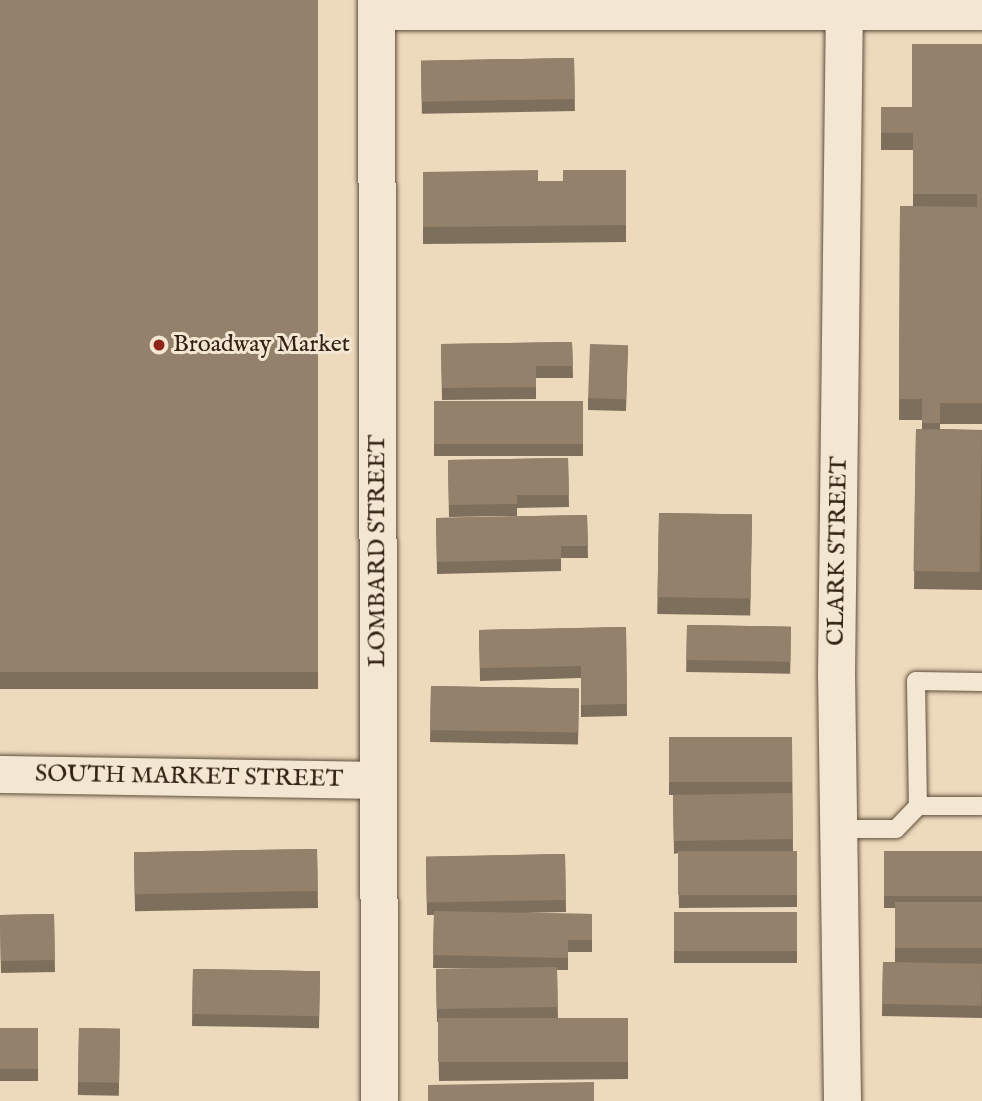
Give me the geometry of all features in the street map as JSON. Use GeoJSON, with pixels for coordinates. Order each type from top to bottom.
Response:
{"type":"FeatureCollection","features":[{"type":"Feature","properties":{"kind":"street"},"geometry":{"type":"LineString","coordinates":[[376,6],[844,6],[982,11]]}},
{"type":"Feature","properties":{"kind":"street","name":"LOMBARD STREET"},"geometry":{"type":"LineString","coordinates":[[376,6],[379,1101]]}},
{"type":"Feature","properties":{"kind":"street","name":"CLARK STREET"},"geometry":{"type":"LineString","coordinates":[[842,1101],[838,829],[844,6]]}},
{"type":"Feature","properties":{"kind":"street","name":"SOUTH MARKET STREET"},"geometry":{"type":"LineString","coordinates":[[0,774],[378,780]]}},
{"type":"Feature","properties":{"kind":"lane"},"geometry":{"type":"LineString","coordinates":[[838,829],[896,829],[918,806],[916,681],[982,681]]}},
{"type":"Feature","properties":{"kind":"lane"},"geometry":{"type":"LineString","coordinates":[[918,806],[982,806]]}},
{"type":"Feature","properties":{"kind":"building","name":"Broadway Market"},"geometry":{"type":"Polygon","coordinates":[[[0,0],[318,0],[318,672],[0,672],[0,0]]]}},
{"type":"Feature","properties":{"kind":"building"},"geometry":{"type":"Polygon","coordinates":[[[912,44],[982,44],[982,207],[977,207],[977,194],[913,194],[913,133],[881,133],[881,107],[912,107],[912,44]]]}},
{"type":"Feature","properties":{"kind":"building"},"geometry":{"type":"Polygon","coordinates":[[[574,58],[575,99],[422,102],[421,61],[574,58]]]}},
{"type":"Feature","properties":{"kind":"building"},"geometry":{"type":"Polygon","coordinates":[[[538,170],[538,181],[563,181],[563,170],[626,170],[626,225],[423,227],[423,172],[538,170]]]}},
{"type":"Feature","properties":{"kind":"building"},"geometry":{"type":"Polygon","coordinates":[[[900,206],[982,207],[982,403],[940,403],[940,423],[922,423],[922,399],[899,399],[900,206]]]}},
{"type":"Feature","properties":{"kind":"building"},"geometry":{"type":"Polygon","coordinates":[[[572,342],[573,366],[536,366],[536,387],[442,388],[441,344],[572,342]]]}},
{"type":"Feature","properties":{"kind":"building"},"geometry":{"type":"Polygon","coordinates":[[[590,344],[628,345],[626,399],[588,398],[590,344]]]}},
{"type":"Feature","properties":{"kind":"building"},"geometry":{"type":"Polygon","coordinates":[[[434,401],[583,401],[583,444],[434,444],[434,401]]]}},
{"type":"Feature","properties":{"kind":"building"},"geometry":{"type":"Polygon","coordinates":[[[916,429],[982,430],[980,572],[914,571],[916,429]]]}},
{"type":"Feature","properties":{"kind":"building"},"geometry":{"type":"Polygon","coordinates":[[[568,458],[569,495],[517,495],[517,504],[449,505],[448,460],[568,458]]]}},
{"type":"Feature","properties":{"kind":"building"},"geometry":{"type":"Polygon","coordinates":[[[659,513],[752,515],[751,599],[658,597],[659,513]]]}},
{"type":"Feature","properties":{"kind":"building"},"geometry":{"type":"Polygon","coordinates":[[[587,515],[588,546],[561,546],[561,559],[437,562],[436,518],[587,515]]]}},
{"type":"Feature","properties":{"kind":"building"},"geometry":{"type":"Polygon","coordinates":[[[687,625],[791,627],[790,662],[686,660],[687,625]]]}},
{"type":"Feature","properties":{"kind":"building"},"geometry":{"type":"Polygon","coordinates":[[[626,627],[627,704],[581,705],[581,666],[480,668],[479,630],[626,627]]]}},
{"type":"Feature","properties":{"kind":"building"},"geometry":{"type":"Polygon","coordinates":[[[431,686],[579,689],[578,733],[430,730],[431,686]]]}},
{"type":"Feature","properties":{"kind":"building"},"geometry":{"type":"Polygon","coordinates":[[[669,737],[792,737],[792,782],[669,782],[669,737]]]}},
{"type":"Feature","properties":{"kind":"building"},"geometry":{"type":"Polygon","coordinates":[[[792,793],[793,839],[674,841],[673,795],[792,793]]]}},
{"type":"Feature","properties":{"kind":"building"},"geometry":{"type":"Polygon","coordinates":[[[317,849],[318,891],[135,894],[134,852],[317,849]]]}},
{"type":"Feature","properties":{"kind":"building"},"geometry":{"type":"Polygon","coordinates":[[[678,851],[797,851],[797,895],[678,895],[678,851]]]}},
{"type":"Feature","properties":{"kind":"building"},"geometry":{"type":"Polygon","coordinates":[[[884,851],[982,851],[982,896],[884,896],[884,851]]]}},
{"type":"Feature","properties":{"kind":"building"},"geometry":{"type":"Polygon","coordinates":[[[565,854],[566,900],[427,902],[426,856],[565,854]]]}},
{"type":"Feature","properties":{"kind":"building"},"geometry":{"type":"Polygon","coordinates":[[[895,902],[982,902],[982,948],[895,948],[895,902]]]}},
{"type":"Feature","properties":{"kind":"building"},"geometry":{"type":"Polygon","coordinates":[[[434,911],[592,914],[592,940],[568,940],[568,958],[433,955],[434,911]]]}},
{"type":"Feature","properties":{"kind":"building"},"geometry":{"type":"Polygon","coordinates":[[[674,912],[797,912],[797,951],[674,951],[674,912]]]}},
{"type":"Feature","properties":{"kind":"building"},"geometry":{"type":"Polygon","coordinates":[[[54,914],[55,960],[1,961],[0,915],[54,914]]]}},
{"type":"Feature","properties":{"kind":"building"},"geometry":{"type":"Polygon","coordinates":[[[883,962],[982,964],[981,1006],[882,1004],[883,962]]]}},
{"type":"Feature","properties":{"kind":"building"},"geometry":{"type":"Polygon","coordinates":[[[557,967],[558,1007],[437,1009],[436,969],[557,967]]]}},
{"type":"Feature","properties":{"kind":"building"},"geometry":{"type":"Polygon","coordinates":[[[193,969],[320,971],[319,1016],[192,1014],[193,969]]]}},
{"type":"Feature","properties":{"kind":"building"},"geometry":{"type":"Polygon","coordinates":[[[438,1018],[628,1018],[628,1062],[438,1062],[438,1018]]]}},
{"type":"Feature","properties":{"kind":"building"},"geometry":{"type":"Polygon","coordinates":[[[0,1028],[38,1028],[38,1069],[0,1069],[0,1028]]]}},
{"type":"Feature","properties":{"kind":"building"},"geometry":{"type":"Polygon","coordinates":[[[79,1028],[120,1029],[119,1083],[78,1082],[79,1028]]]}},
{"type":"Feature","properties":{"kind":"building"},"geometry":{"type":"Polygon","coordinates":[[[594,1082],[594,1101],[428,1101],[428,1085],[594,1082]]]}},
{"type":"Feature","properties":{"kind":"place","name":"Broadway Market"},"geometry":{"type":"Point","coordinates":[159,345]}}]}
